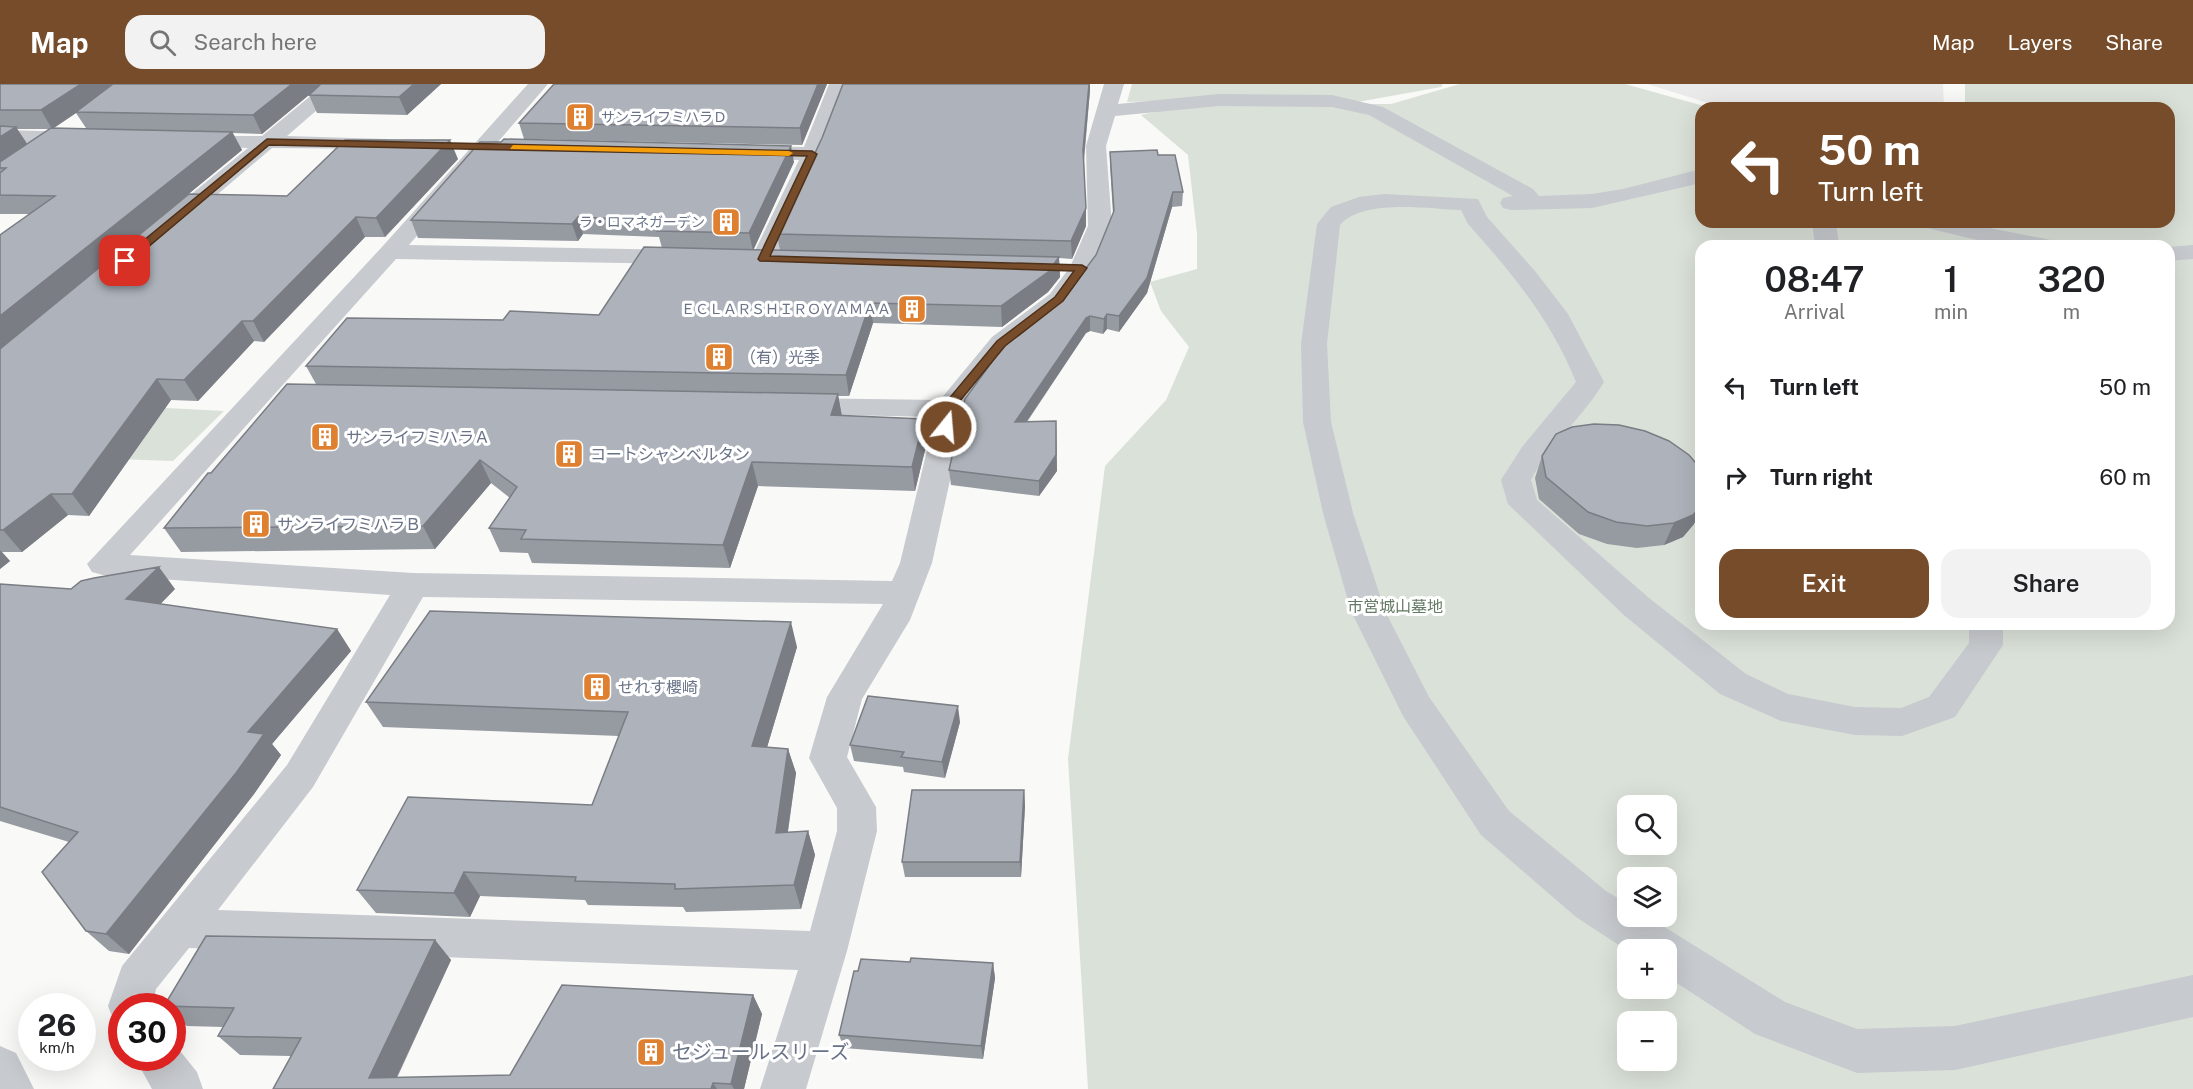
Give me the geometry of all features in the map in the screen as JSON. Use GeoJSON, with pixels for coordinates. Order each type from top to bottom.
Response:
{"type":"FeatureCollection","features":[{"type":"Feature","properties":{"kind":"street"},"geometry":{"type":"LineString","coordinates":[[151,239],[337,84]]}},
{"type":"Feature","properties":{"kind":"street"},"geometry":{"type":"LineString","coordinates":[[538,84],[390,252],[103,564],[413,585],[903,593]]}},
{"type":"Feature","properties":{"kind":"street"},"geometry":{"type":"LineString","coordinates":[[764,259],[812,154],[839,84]]}},
{"type":"Feature","properties":{"kind":"street"},"geometry":{"type":"LineString","coordinates":[[783,1089],[826,951],[857,831],[856,807],[828,758],[845,697],[893,620],[916,563],[953,401],[1001,343],[1059,299],[1070,268],[1100,226],[1096,146],[1114,84]]}},
{"type":"Feature","properties":{"kind":"street"},"geometry":{"type":"LineString","coordinates":[[1107,111],[1219,100],[1332,101],[1376,111],[1525,194],[1533,202]]}},
{"type":"Feature","properties":{"kind":"street"},"geometry":{"type":"LineString","coordinates":[[29,157],[87,117]]}},
{"type":"Feature","properties":{"kind":"street"},"geometry":{"type":"LineString","coordinates":[[0,136],[105,138]]}},
{"type":"Feature","properties":{"kind":"street"},"geometry":{"type":"LineString","coordinates":[[174,140],[411,145]]}},
{"type":"Feature","properties":{"kind":"street"},"geometry":{"type":"LineString","coordinates":[[459,146],[506,147]]}},
{"type":"Feature","properties":{"kind":"street"},"geometry":{"type":"LineString","coordinates":[[730,152],[812,154]]}},
{"type":"Feature","properties":{"kind":"street"},"geometry":{"type":"LineString","coordinates":[[1646,939],[1591,904],[1495,823],[1416,706],[1374,622],[1338,513],[1317,422],[1314,344],[1329,224],[1340,212],[1359,204],[1384,201],[1470,204],[1592,201],[1623,196],[1695,178]]}},
{"type":"Feature","properties":{"kind":"street"},"geometry":{"type":"LineString","coordinates":[[1470,204],[1476,219],[1546,299],[1576,345],[1590,382],[1578,404],[1526,459],[1516,480],[1523,504],[1637,607],[1733,684],[1781,707],[1855,722],[1902,722],[1942,707],[1986,645],[1986,630]]}},
{"type":"Feature","properties":{"kind":"street"},"geometry":{"type":"LineString","coordinates":[[1955,228],[2008,240]]}},
{"type":"Feature","properties":{"kind":"street"},"geometry":{"type":"LineString","coordinates":[[390,252],[705,258]]}},
{"type":"Feature","properties":{"kind":"street"},"geometry":{"type":"LineString","coordinates":[[2175,254],[2193,252]]}},
{"type":"Feature","properties":{"kind":"street"},"geometry":{"type":"LineString","coordinates":[[258,396],[293,396]]}},
{"type":"Feature","properties":{"kind":"street"},"geometry":{"type":"LineString","coordinates":[[771,406],[951,409]]}},
{"type":"Feature","properties":{"kind":"street"},"geometry":{"type":"LineString","coordinates":[[134,993],[137,980],[300,776],[413,585]]}},
{"type":"Feature","properties":{"kind":"street"},"geometry":{"type":"LineString","coordinates":[[178,928],[826,951]]}},
{"type":"Feature","properties":{"kind":"street"},"geometry":{"type":"LineString","coordinates":[[1677,959],[1772,1019],[1857,1051],[1955,1048],[2193,996]]}},
{"type":"Feature","properties":{"kind":"street"},"geometry":{"type":"LineString","coordinates":[[0,1069],[11,1089]]}},
{"type":"Feature","properties":{"kind":"street"},"geometry":{"type":"LineString","coordinates":[[167,1071],[180,1089]]}},
{"type":"Feature","properties":{"kind":"shaded area"},"geometry":{"type":"Polygon","coordinates":[[[1647,84],[1943,84],[1944,102],[1705,102],[1647,84]]]}},
{"type":"Feature","properties":{"kind":"green space"},"geometry":{"type":"Polygon","coordinates":[[[1132,84],[1443,84],[1441,87],[1352,103],[1319,96],[1127,102],[1132,84]]]}},
{"type":"Feature","properties":{"kind":"green space","name":"市営城山墓地"},"geometry":{"type":"Polygon","coordinates":[[[1460,84],[1625,84],[1695,104],[1695,228],[2175,228],[2175,102],[1965,102],[1965,84],[2193,84],[2193,1089],[1088,1089],[1068,759],[1105,466],[1166,400],[1189,347],[1161,311],[1150,282],[1197,269],[1197,234],[1188,155],[1141,115],[1177,107],[1223,104],[1391,104],[1460,84]]]}},
{"type":"Feature","properties":{"kind":"green space"},"geometry":{"type":"Polygon","coordinates":[[[109,405],[224,411],[173,461],[58,457],[109,405]]]}},
{"type":"Feature","properties":{"kind":"building"},"geometry":{"type":"Polygon","coordinates":[[[0,84],[81,84],[41,110],[0,110],[0,84]]]}},
{"type":"Feature","properties":{"kind":"building"},"geometry":{"type":"Polygon","coordinates":[[[113,84],[292,84],[253,115],[76,112],[113,84]]]}},
{"type":"Feature","properties":{"kind":"building"},"geometry":{"type":"Polygon","coordinates":[[[321,84],[414,84],[399,97],[309,95],[321,84]]]}},
{"type":"Feature","properties":{"kind":"building"},"geometry":{"type":"Polygon","coordinates":[[[554,84],[818,84],[800,128],[519,123],[554,84]]]}},
{"type":"Feature","properties":{"kind":"building"},"geometry":{"type":"Polygon","coordinates":[[[843,84],[1089,84],[1083,150],[1086,208],[1071,241],[777,234],[822,138],[843,84]]]}},
{"type":"Feature","properties":{"kind":"building"},"geometry":{"type":"Polygon","coordinates":[[[0,126],[16,127],[0,137],[0,126]]]}},
{"type":"Feature","properties":{"kind":"building"},"geometry":{"type":"Polygon","coordinates":[[[51,128],[232,132],[0,316],[0,235],[55,196],[0,195],[0,173],[6,168],[0,168],[0,162],[51,128]]]}},
{"type":"Feature","properties":{"kind":"building"},"geometry":{"type":"Polygon","coordinates":[[[504,139],[791,146],[749,233],[657,231],[664,221],[578,217],[572,224],[411,220],[480,142],[501,142],[504,139]]]}},
{"type":"Feature","properties":{"kind":"building"},"geometry":{"type":"Polygon","coordinates":[[[345,140],[450,140],[376,218],[356,217],[253,321],[242,321],[184,380],[157,379],[72,494],[51,494],[0,530],[0,349],[189,194],[287,196],[345,140]]]}},
{"type":"Feature","properties":{"kind":"building"},"geometry":{"type":"Polygon","coordinates":[[[1157,150],[1158,155],[1175,155],[1183,192],[1173,192],[1147,278],[1119,316],[1107,314],[1104,319],[1090,316],[1086,318],[1015,422],[1056,421],[1056,455],[1039,481],[949,470],[965,399],[1012,334],[1069,291],[1096,255],[1114,211],[1110,152],[1157,150]]]}},
{"type":"Feature","properties":{"kind":"building"},"geometry":{"type":"Polygon","coordinates":[[[644,247],[1059,257],[1048,272],[1001,306],[870,303],[846,375],[306,366],[347,318],[503,320],[510,311],[599,315],[644,247]]]}},
{"type":"Feature","properties":{"kind":"building"},"geometry":{"type":"Polygon","coordinates":[[[287,384],[838,394],[831,415],[924,419],[912,467],[752,462],[723,545],[521,539],[526,530],[489,528],[517,487],[480,460],[423,526],[164,528],[208,473],[211,473],[287,384]]]}},
{"type":"Feature","properties":{"kind":"building"},"geometry":{"type":"Polygon","coordinates":[[[1594,424],[1619,425],[1645,431],[1669,441],[1695,462],[1695,513],[1674,523],[1647,526],[1616,522],[1588,512],[1546,477],[1542,456],[1556,434],[1572,427],[1594,424]]]}},
{"type":"Feature","properties":{"kind":"building"},"geometry":{"type":"Polygon","coordinates":[[[159,567],[126,599],[337,629],[248,732],[264,734],[236,773],[106,934],[86,931],[42,872],[78,832],[0,807],[0,584],[71,589],[81,581],[159,567]]]}},
{"type":"Feature","properties":{"kind":"building"},"geometry":{"type":"Polygon","coordinates":[[[430,611],[791,622],[752,746],[788,749],[776,833],[808,831],[794,885],[675,889],[675,884],[575,881],[576,877],[464,872],[454,893],[357,890],[408,797],[592,805],[628,712],[366,702],[430,611]]]}},
{"type":"Feature","properties":{"kind":"building"},"geometry":{"type":"Polygon","coordinates":[[[868,696],[958,706],[942,762],[901,757],[904,752],[850,745],[868,696]]]}},
{"type":"Feature","properties":{"kind":"building"},"geometry":{"type":"Polygon","coordinates":[[[912,790],[1024,790],[1020,862],[902,862],[912,790]]]}},
{"type":"Feature","properties":{"kind":"building"},"geometry":{"type":"Polygon","coordinates":[[[206,936],[435,940],[369,1078],[510,1075],[562,985],[753,995],[731,1084],[713,1083],[711,1089],[273,1089],[301,1038],[218,1036],[234,1008],[186,1007],[186,993],[172,993],[206,936]]]}},
{"type":"Feature","properties":{"kind":"building"},"geometry":{"type":"Polygon","coordinates":[[[911,958],[993,963],[981,1046],[839,1035],[854,971],[858,971],[861,959],[910,962],[911,958]]]}},
{"type":"Feature","properties":{"kind":"slow traffic"},"geometry":{"type":"LineString","coordinates":[[513,147],[789,153]]}},
{"type":"Feature","properties":{"kind":"place","name":"サンライフミハラＤ"},"geometry":{"type":"Point","coordinates":[580,117]}},
{"type":"Feature","properties":{"kind":"place","name":"ラ・ロマネガーデン"},"geometry":{"type":"Point","coordinates":[726,222]}},
{"type":"Feature","properties":{"kind":"place","name":"ＥＣＬＡＲＳＨＩＲＯＹＡＭＡＡ"},"geometry":{"type":"Point","coordinates":[912,309]}},
{"type":"Feature","properties":{"kind":"place","name":"（有）光季"},"geometry":{"type":"Point","coordinates":[719,357]}},
{"type":"Feature","properties":{"kind":"place","name":"サンライフミハラＡ"},"geometry":{"type":"Point","coordinates":[325,437]}},
{"type":"Feature","properties":{"kind":"place","name":"コートシャンベルタン"},"geometry":{"type":"Point","coordinates":[569,454]}},
{"type":"Feature","properties":{"kind":"place","name":"サンライフミハラＢ"},"geometry":{"type":"Point","coordinates":[256,524]}},
{"type":"Feature","properties":{"kind":"place","name":"せれす櫻崎"},"geometry":{"type":"Point","coordinates":[597,687]}},
{"type":"Feature","properties":{"kind":"place","name":"セジュールスリーズ"},"geometry":{"type":"Point","coordinates":[651,1052]}},
{"type":"Feature","properties":{"kind":"route"},"geometry":{"type":"LineString","coordinates":[[125,261],[267,142],[812,154],[763,259],[1082,268],[1059,299],[1001,343],[953,401],[946,427]]}}]}
